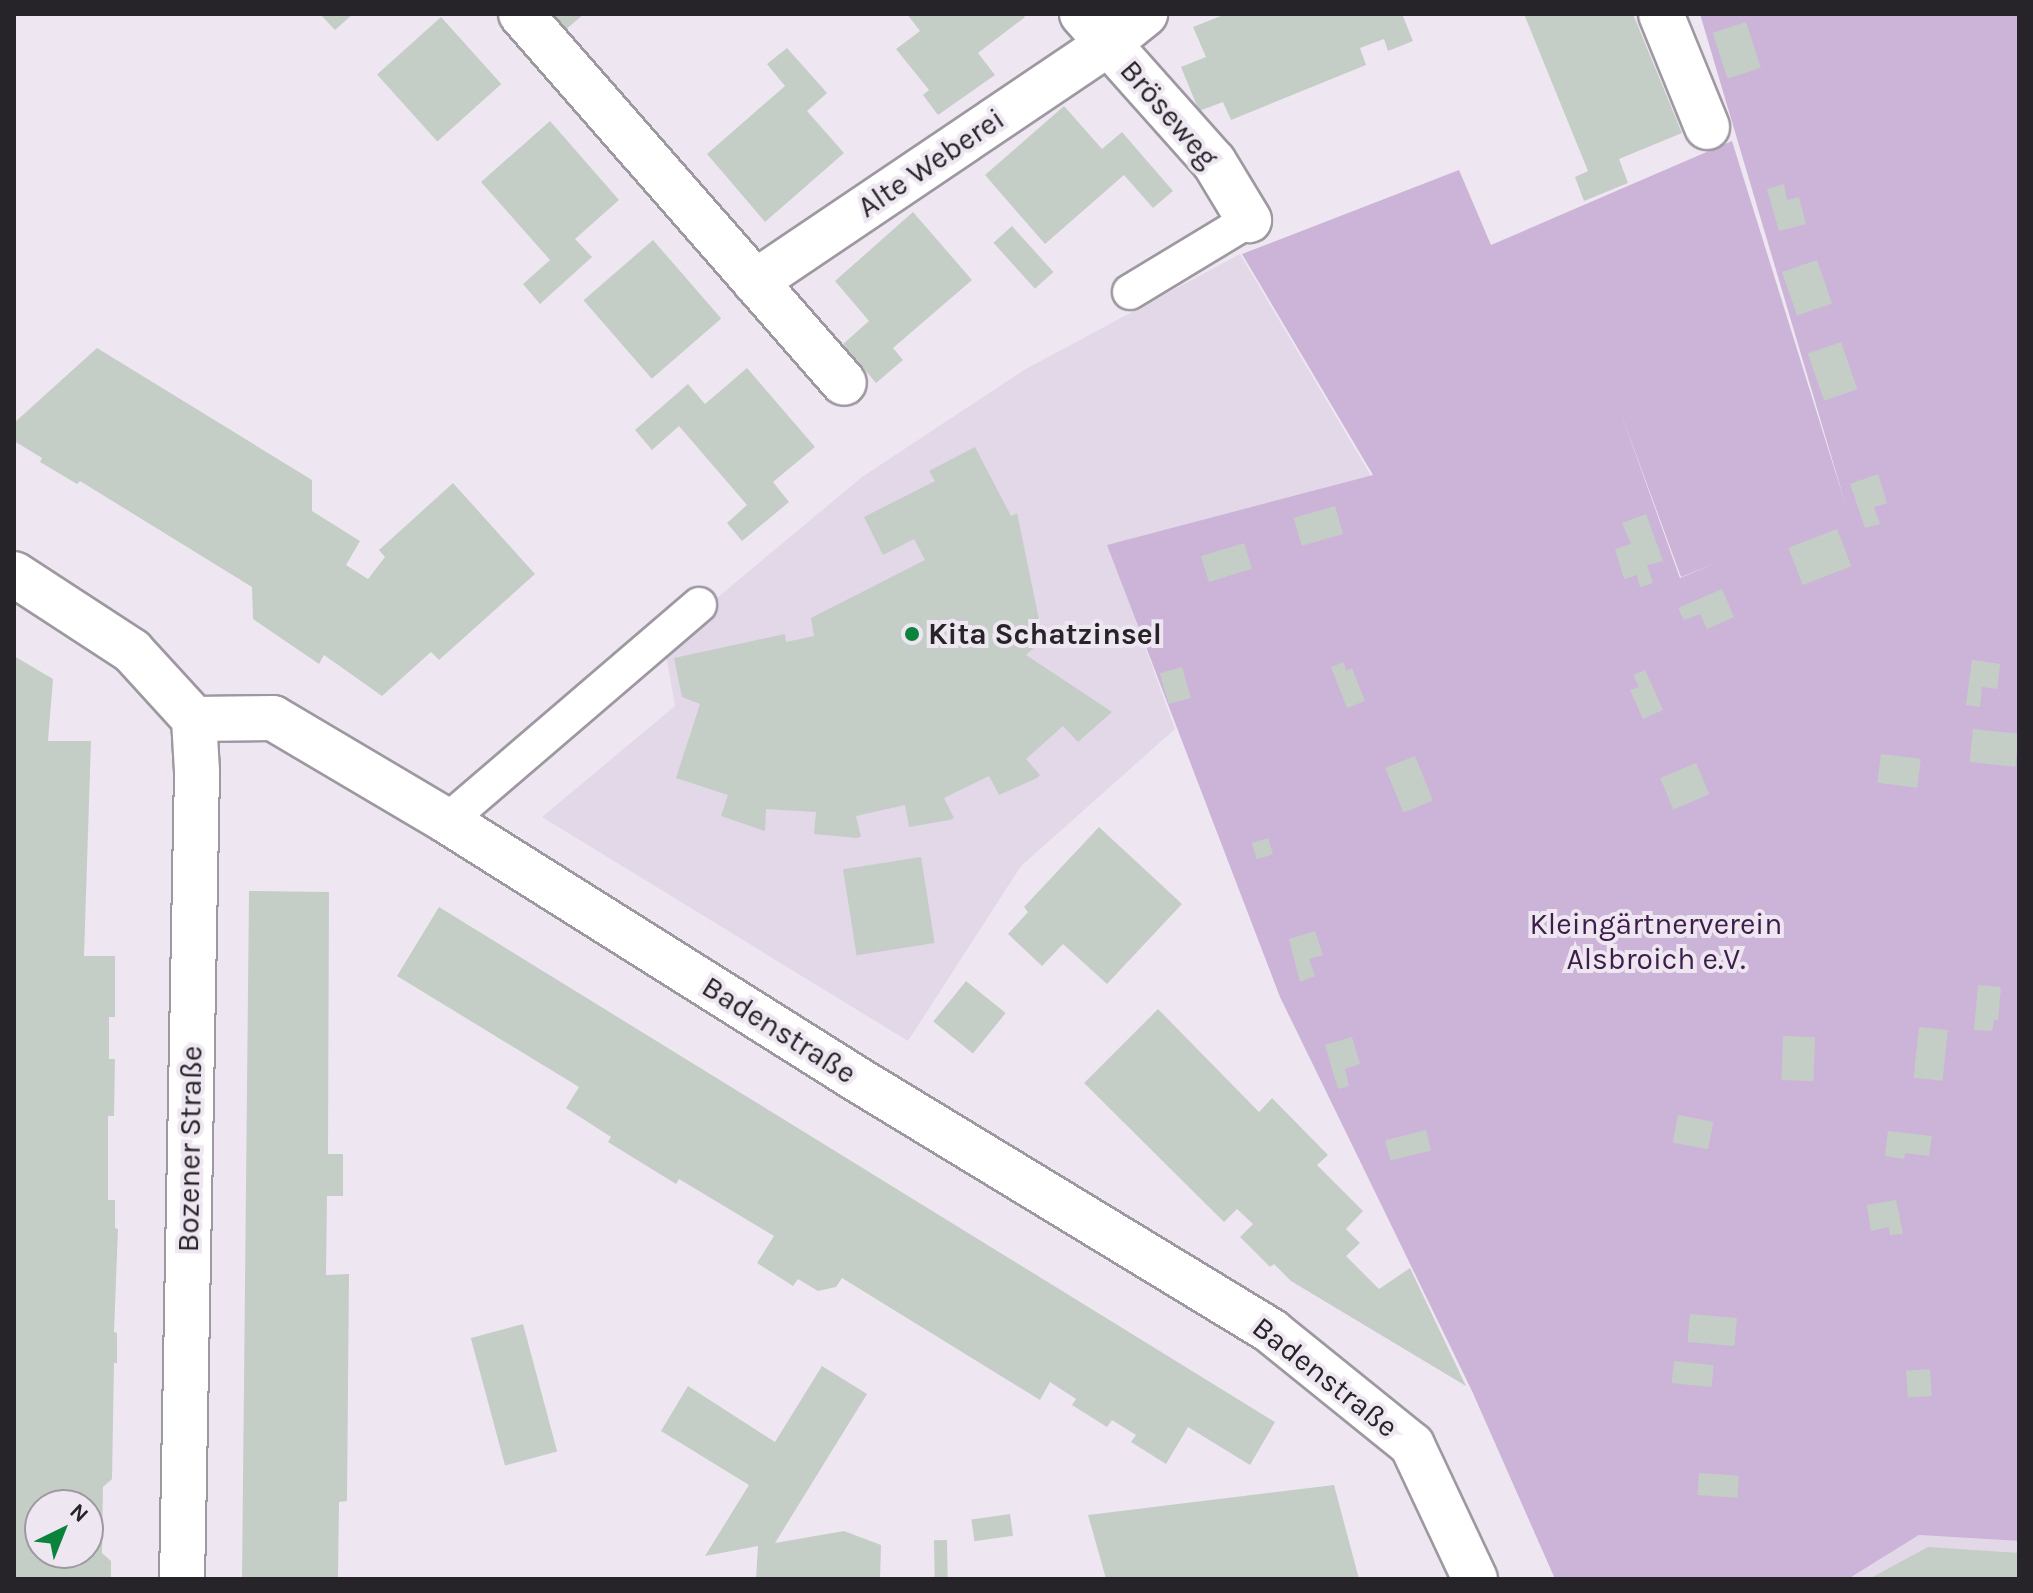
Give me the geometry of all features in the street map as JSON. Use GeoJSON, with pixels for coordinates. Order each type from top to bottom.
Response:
{"type":"FeatureCollection","features":[{"type":"Feature","properties":{"kind":"street"},"geometry":{"type":"LineString","coordinates":[[521,14],[844,383]]}},
{"type":"Feature","properties":{"kind":"street","name":"Alte Weberei"},"geometry":{"type":"LineString","coordinates":[[755,282],[1095,29],[1145,14]]}},
{"type":"Feature","properties":{"kind":"street"},"geometry":{"type":"LineString","coordinates":[[1661,14],[1707,127]]}},
{"type":"Feature","properties":{"kind":"street","name":"Bröseweg"},"geometry":{"type":"LineString","coordinates":[[1095,29],[1214,162],[1249,220]]}},
{"type":"Feature","properties":{"kind":"street"},"geometry":{"type":"LineString","coordinates":[[14,574],[132,651],[194,719]]}},
{"type":"Feature","properties":{"kind":"street","name":"Badenstraße"},"geometry":{"type":"LineString","coordinates":[[194,719],[273,718],[447,821],[855,1078],[1272,1332],[1412,1445],[1475,1579]]}},
{"type":"Feature","properties":{"kind":"street","name":"Bozener Straße"},"geometry":{"type":"LineString","coordinates":[[182,1579],[196,787],[194,719]]}},
{"type":"Feature","properties":{"kind":"lane"},"geometry":{"type":"LineString","coordinates":[[1130,292],[1249,220]]}},
{"type":"Feature","properties":{"kind":"lane"},"geometry":{"type":"LineString","coordinates":[[447,821],[699,605]]}},
{"type":"Feature","properties":{"kind":"shaded area","name":"Kita Schatzinsel"},"geometry":{"type":"Polygon","coordinates":[[[1240,254],[1371,476],[1108,545],[1175,729],[1021,866],[908,1041],[542,817],[675,706],[666,655],[700,612],[862,477],[1024,370],[1240,254]]]}},
{"type":"Feature","properties":{"kind":"shaded area"},"geometry":{"type":"Polygon","coordinates":[[[1919,1535],[2019,1541],[2019,1579],[1848,1579],[1919,1535]]]}},
{"type":"Feature","properties":{"kind":"green space","name":"Kleingärtnerverein Alsbroich e.V."},"geometry":{"type":"Polygon","coordinates":[[[1700,14],[2019,14],[2019,1541],[1919,1535],[1848,1579],[1555,1579],[1472,1391],[1280,997],[1107,545],[1373,475],[1242,254],[1459,170],[1491,245],[1732,141],[1846,506],[1700,14]],[[1619,408],[1680,578],[1718,562],[1681,577],[1619,408]]]}},
{"type":"Feature","properties":{"kind":"building"},"geometry":{"type":"Polygon","coordinates":[[[320,14],[353,14],[335,30],[320,14]]]}},
{"type":"Feature","properties":{"kind":"building"},"geometry":{"type":"Polygon","coordinates":[[[550,14],[584,14],[564,31],[550,14]]]}},
{"type":"Feature","properties":{"kind":"building"},"geometry":{"type":"Polygon","coordinates":[[[907,14],[1022,14],[1025,17],[978,53],[995,75],[938,115],[923,95],[929,90],[896,49],[920,31],[907,14]]]}},
{"type":"Feature","properties":{"kind":"building"},"geometry":{"type":"Polygon","coordinates":[[[1226,14],[1402,14],[1413,41],[1388,51],[1384,39],[1360,48],[1366,65],[1231,120],[1223,102],[1199,111],[1181,67],[1206,57],[1193,27],[1226,14]]]}},
{"type":"Feature","properties":{"kind":"building"},"geometry":{"type":"Polygon","coordinates":[[[1524,14],[1633,14],[1682,133],[1619,159],[1628,183],[1584,201],[1575,177],[1588,171],[1524,14]]]}},
{"type":"Feature","properties":{"kind":"building"},"geometry":{"type":"Polygon","coordinates":[[[441,17],[501,84],[437,141],[377,75],[441,17]]]}},
{"type":"Feature","properties":{"kind":"building"},"geometry":{"type":"Polygon","coordinates":[[[1746,22],[1761,68],[1728,78],[1713,33],[1746,22]]]}},
{"type":"Feature","properties":{"kind":"building"},"geometry":{"type":"Polygon","coordinates":[[[787,48],[827,93],[807,111],[844,153],[765,222],[707,154],[785,86],[767,64],[787,48]]]}},
{"type":"Feature","properties":{"kind":"building"},"geometry":{"type":"Polygon","coordinates":[[[1064,106],[1102,149],[1122,132],[1173,191],[1153,208],[1124,175],[1045,244],[985,175],[1064,106]]]}},
{"type":"Feature","properties":{"kind":"building"},"geometry":{"type":"Polygon","coordinates":[[[550,121],[619,200],[575,239],[592,257],[540,304],[523,284],[550,260],[481,182],[550,121]]]}},
{"type":"Feature","properties":{"kind":"building"},"geometry":{"type":"Polygon","coordinates":[[[1784,184],[1787,200],[1799,197],[1806,224],[1779,231],[1767,189],[1784,184]]]}},
{"type":"Feature","properties":{"kind":"building"},"geometry":{"type":"Polygon","coordinates":[[[913,212],[972,280],[893,348],[903,360],[876,383],[843,344],[869,321],[835,281],[913,212]]]}},
{"type":"Feature","properties":{"kind":"building"},"geometry":{"type":"Polygon","coordinates":[[[1012,226],[1053,272],[1035,289],[993,243],[1012,226]]]}},
{"type":"Feature","properties":{"kind":"building"},"geometry":{"type":"Polygon","coordinates":[[[653,240],[721,318],[652,379],[584,300],[653,240]]]}},
{"type":"Feature","properties":{"kind":"building"},"geometry":{"type":"Polygon","coordinates":[[[1817,260],[1832,303],[1797,316],[1782,272],[1817,260]]]}},
{"type":"Feature","properties":{"kind":"building"},"geometry":{"type":"Polygon","coordinates":[[[1841,342],[1857,389],[1824,401],[1808,353],[1841,342]]]}},
{"type":"Feature","properties":{"kind":"building"},"geometry":{"type":"Polygon","coordinates":[[[97,348],[312,480],[312,511],[360,541],[346,565],[368,579],[385,557],[379,550],[453,483],[535,574],[439,660],[431,652],[382,696],[324,655],[319,664],[253,619],[252,587],[80,481],[77,484],[40,462],[42,458],[14,441],[14,423],[97,348]]]}},
{"type":"Feature","properties":{"kind":"building"},"geometry":{"type":"Polygon","coordinates":[[[747,368],[815,447],[773,482],[789,502],[742,541],[727,523],[747,505],[679,426],[652,450],[635,430],[688,384],[705,404],[747,368]]]}},
{"type":"Feature","properties":{"kind":"building"},"geometry":{"type":"Polygon","coordinates":[[[975,447],[1011,516],[1017,513],[1043,639],[1026,655],[1112,712],[1078,742],[1063,726],[1026,759],[1040,775],[1037,778],[999,795],[989,776],[944,798],[954,818],[950,820],[909,827],[905,805],[856,816],[861,837],[856,838],[814,834],[816,812],[766,809],[765,831],[721,816],[728,795],[676,778],[700,704],[682,697],[674,658],[785,634],[786,642],[814,636],[811,618],[925,560],[914,539],[883,555],[864,517],[935,481],[929,471],[975,447]]]}},
{"type":"Feature","properties":{"kind":"building"},"geometry":{"type":"Polygon","coordinates":[[[1878,474],[1887,503],[1874,507],[1880,524],[1865,528],[1850,484],[1878,474]]]}},
{"type":"Feature","properties":{"kind":"building"},"geometry":{"type":"Polygon","coordinates":[[[1335,506],[1343,534],[1302,546],[1294,518],[1335,506]]]}},
{"type":"Feature","properties":{"kind":"building"},"geometry":{"type":"Polygon","coordinates":[[[1646,514],[1663,561],[1647,565],[1653,583],[1640,587],[1637,575],[1624,579],[1615,549],[1631,544],[1622,523],[1646,514]]]}},
{"type":"Feature","properties":{"kind":"building"},"geometry":{"type":"Polygon","coordinates":[[[1837,529],[1851,566],[1803,585],[1788,548],[1837,529]]]}},
{"type":"Feature","properties":{"kind":"building"},"geometry":{"type":"Polygon","coordinates":[[[1244,543],[1252,569],[1209,582],[1201,556],[1244,543]]]}},
{"type":"Feature","properties":{"kind":"building"},"geometry":{"type":"Polygon","coordinates":[[[1722,589],[1734,617],[1707,629],[1700,614],[1684,620],[1678,608],[1722,589]]]}},
{"type":"Feature","properties":{"kind":"building"},"geometry":{"type":"Polygon","coordinates":[[[14,656],[53,679],[48,741],[91,741],[84,956],[115,956],[115,1017],[109,1017],[109,1059],[115,1059],[114,1116],[108,1116],[108,1200],[115,1200],[115,1228],[118,1229],[112,1479],[103,1489],[24,1489],[24,1569],[104,1569],[104,1555],[111,1561],[111,1579],[14,1579],[14,656]]]}},
{"type":"Feature","properties":{"kind":"building"},"geometry":{"type":"Polygon","coordinates":[[[1972,660],[2000,664],[1997,689],[1982,687],[1980,707],[1966,705],[1972,660]]]}},
{"type":"Feature","properties":{"kind":"building"},"geometry":{"type":"Polygon","coordinates":[[[1344,662],[1346,671],[1352,668],[1365,701],[1347,708],[1331,667],[1344,662]]]}},
{"type":"Feature","properties":{"kind":"building"},"geometry":{"type":"Polygon","coordinates":[[[1182,667],[1191,698],[1169,704],[1160,673],[1182,667]]]}},
{"type":"Feature","properties":{"kind":"building"},"geometry":{"type":"Polygon","coordinates":[[[1645,670],[1663,710],[1643,719],[1630,690],[1639,687],[1633,675],[1645,670]]]}},
{"type":"Feature","properties":{"kind":"building"},"geometry":{"type":"Polygon","coordinates":[[[1973,729],[2019,734],[2015,767],[1970,762],[1973,729]]]}},
{"type":"Feature","properties":{"kind":"building"},"geometry":{"type":"Polygon","coordinates":[[[1881,754],[1921,759],[1917,788],[1877,783],[1881,754]]]}},
{"type":"Feature","properties":{"kind":"building"},"geometry":{"type":"Polygon","coordinates":[[[1415,756],[1433,801],[1403,812],[1385,768],[1415,756]]]}},
{"type":"Feature","properties":{"kind":"building"},"geometry":{"type":"Polygon","coordinates":[[[1696,763],[1709,794],[1673,810],[1660,778],[1696,763]]]}},
{"type":"Feature","properties":{"kind":"building"},"geometry":{"type":"Polygon","coordinates":[[[1099,827],[1182,904],[1107,984],[1063,944],[1042,966],[1008,934],[1028,912],[1024,907],[1099,827]]]}},
{"type":"Feature","properties":{"kind":"building"},"geometry":{"type":"Polygon","coordinates":[[[1268,838],[1273,854],[1257,859],[1252,843],[1268,838]]]}},
{"type":"Feature","properties":{"kind":"building"},"geometry":{"type":"Polygon","coordinates":[[[921,857],[935,943],[857,955],[843,869],[921,857]]]}},
{"type":"Feature","properties":{"kind":"building"},"geometry":{"type":"Polygon","coordinates":[[[249,891],[329,892],[328,1154],[343,1154],[343,1196],[327,1196],[326,1275],[349,1274],[347,1501],[339,1502],[338,1579],[242,1579],[249,891]]]}},
{"type":"Feature","properties":{"kind":"building"},"geometry":{"type":"Polygon","coordinates":[[[439,907],[1275,1422],[1250,1465],[1188,1427],[1166,1464],[1131,1442],[1136,1435],[1112,1420],[1107,1427],[1072,1405],[1076,1399],[1050,1382],[1040,1400],[842,1278],[836,1287],[818,1291],[798,1279],[793,1286],[757,1263],[774,1236],[679,1179],[676,1184],[608,1142],[611,1137],[566,1108],[579,1087],[397,976],[439,907]]]}},
{"type":"Feature","properties":{"kind":"building"},"geometry":{"type":"Polygon","coordinates":[[[1315,931],[1323,955],[1309,959],[1315,976],[1300,982],[1289,939],[1315,931]]]}},
{"type":"Feature","properties":{"kind":"building"},"geometry":{"type":"Polygon","coordinates":[[[966,981],[1006,1013],[973,1054],[933,1021],[966,981]]]}},
{"type":"Feature","properties":{"kind":"building"},"geometry":{"type":"Polygon","coordinates":[[[1978,985],[2001,987],[1998,1020],[1994,1020],[1992,1031],[1974,1030],[1978,985]]]}},
{"type":"Feature","properties":{"kind":"building"},"geometry":{"type":"Polygon","coordinates":[[[1158,1009],[1259,1112],[1272,1098],[1328,1155],[1317,1165],[1363,1211],[1346,1229],[1360,1243],[1346,1256],[1379,1289],[1410,1268],[1466,1386],[1291,1281],[1274,1264],[1270,1267],[1240,1237],[1253,1224],[1237,1209],[1224,1222],[1084,1083],[1158,1009]]]}},
{"type":"Feature","properties":{"kind":"building"},"geometry":{"type":"Polygon","coordinates":[[[1919,1027],[1948,1030],[1943,1081],[1914,1078],[1919,1027]]]}},
{"type":"Feature","properties":{"kind":"building"},"geometry":{"type":"Polygon","coordinates":[[[1783,1036],[1815,1037],[1813,1081],[1781,1080],[1783,1036]]]}},
{"type":"Feature","properties":{"kind":"building"},"geometry":{"type":"Polygon","coordinates":[[[1352,1037],[1360,1064],[1345,1069],[1349,1086],[1338,1089],[1325,1045],[1352,1037]]]}},
{"type":"Feature","properties":{"kind":"building"},"geometry":{"type":"Polygon","coordinates":[[[1678,1115],[1713,1122],[1708,1149],[1673,1142],[1678,1115]]]}},
{"type":"Feature","properties":{"kind":"building"},"geometry":{"type":"Polygon","coordinates":[[[1426,1130],[1431,1150],[1390,1161],[1385,1140],[1426,1130]]]}},
{"type":"Feature","properties":{"kind":"building"},"geometry":{"type":"Polygon","coordinates":[[[1888,1131],[1932,1136],[1929,1156],[1905,1153],[1904,1159],[1885,1156],[1888,1131]]]}},
{"type":"Feature","properties":{"kind":"building"},"geometry":{"type":"Polygon","coordinates":[[[1896,1200],[1903,1234],[1890,1235],[1889,1227],[1871,1231],[1867,1205],[1896,1200]]]}},
{"type":"Feature","properties":{"kind":"building"},"geometry":{"type":"Polygon","coordinates":[[[1690,1314],[1737,1318],[1734,1346],[1688,1342],[1690,1314]]]}},
{"type":"Feature","properties":{"kind":"building"},"geometry":{"type":"Polygon","coordinates":[[[523,1324],[557,1452],[505,1465],[471,1338],[523,1324]]]}},
{"type":"Feature","properties":{"kind":"building"},"geometry":{"type":"Polygon","coordinates":[[[1674,1361],[1714,1365],[1711,1387],[1672,1383],[1674,1361]]]}},
{"type":"Feature","properties":{"kind":"building"},"geometry":{"type":"Polygon","coordinates":[[[822,1366],[867,1394],[775,1543],[844,1531],[881,1545],[880,1579],[756,1579],[758,1546],[705,1556],[749,1485],[661,1431],[688,1386],[775,1442],[822,1366]]]}},
{"type":"Feature","properties":{"kind":"building"},"geometry":{"type":"Polygon","coordinates":[[[1930,1369],[1932,1396],[1908,1398],[1906,1371],[1930,1369]]]}},
{"type":"Feature","properties":{"kind":"building"},"geometry":{"type":"Polygon","coordinates":[[[1699,1473],[1739,1476],[1737,1498],[1697,1495],[1699,1473]]]}},
{"type":"Feature","properties":{"kind":"building"},"geometry":{"type":"Polygon","coordinates":[[[1334,1485],[1359,1579],[1106,1579],[1088,1515],[1334,1485]]]}},
{"type":"Feature","properties":{"kind":"building"},"geometry":{"type":"Polygon","coordinates":[[[1010,1514],[1013,1536],[974,1541],[971,1519],[1010,1514]]]}},
{"type":"Feature","properties":{"kind":"building"},"geometry":{"type":"Polygon","coordinates":[[[934,1540],[947,1540],[948,1579],[935,1579],[934,1540]]]}},
{"type":"Feature","properties":{"kind":"building"},"geometry":{"type":"Polygon","coordinates":[[[1928,1547],[2019,1553],[2019,1579],[1869,1579],[1928,1547]]]}},
{"type":"Feature","properties":{"kind":"place","name":"Kita Schatzinsel"},"geometry":{"type":"Point","coordinates":[912,634]}}]}
